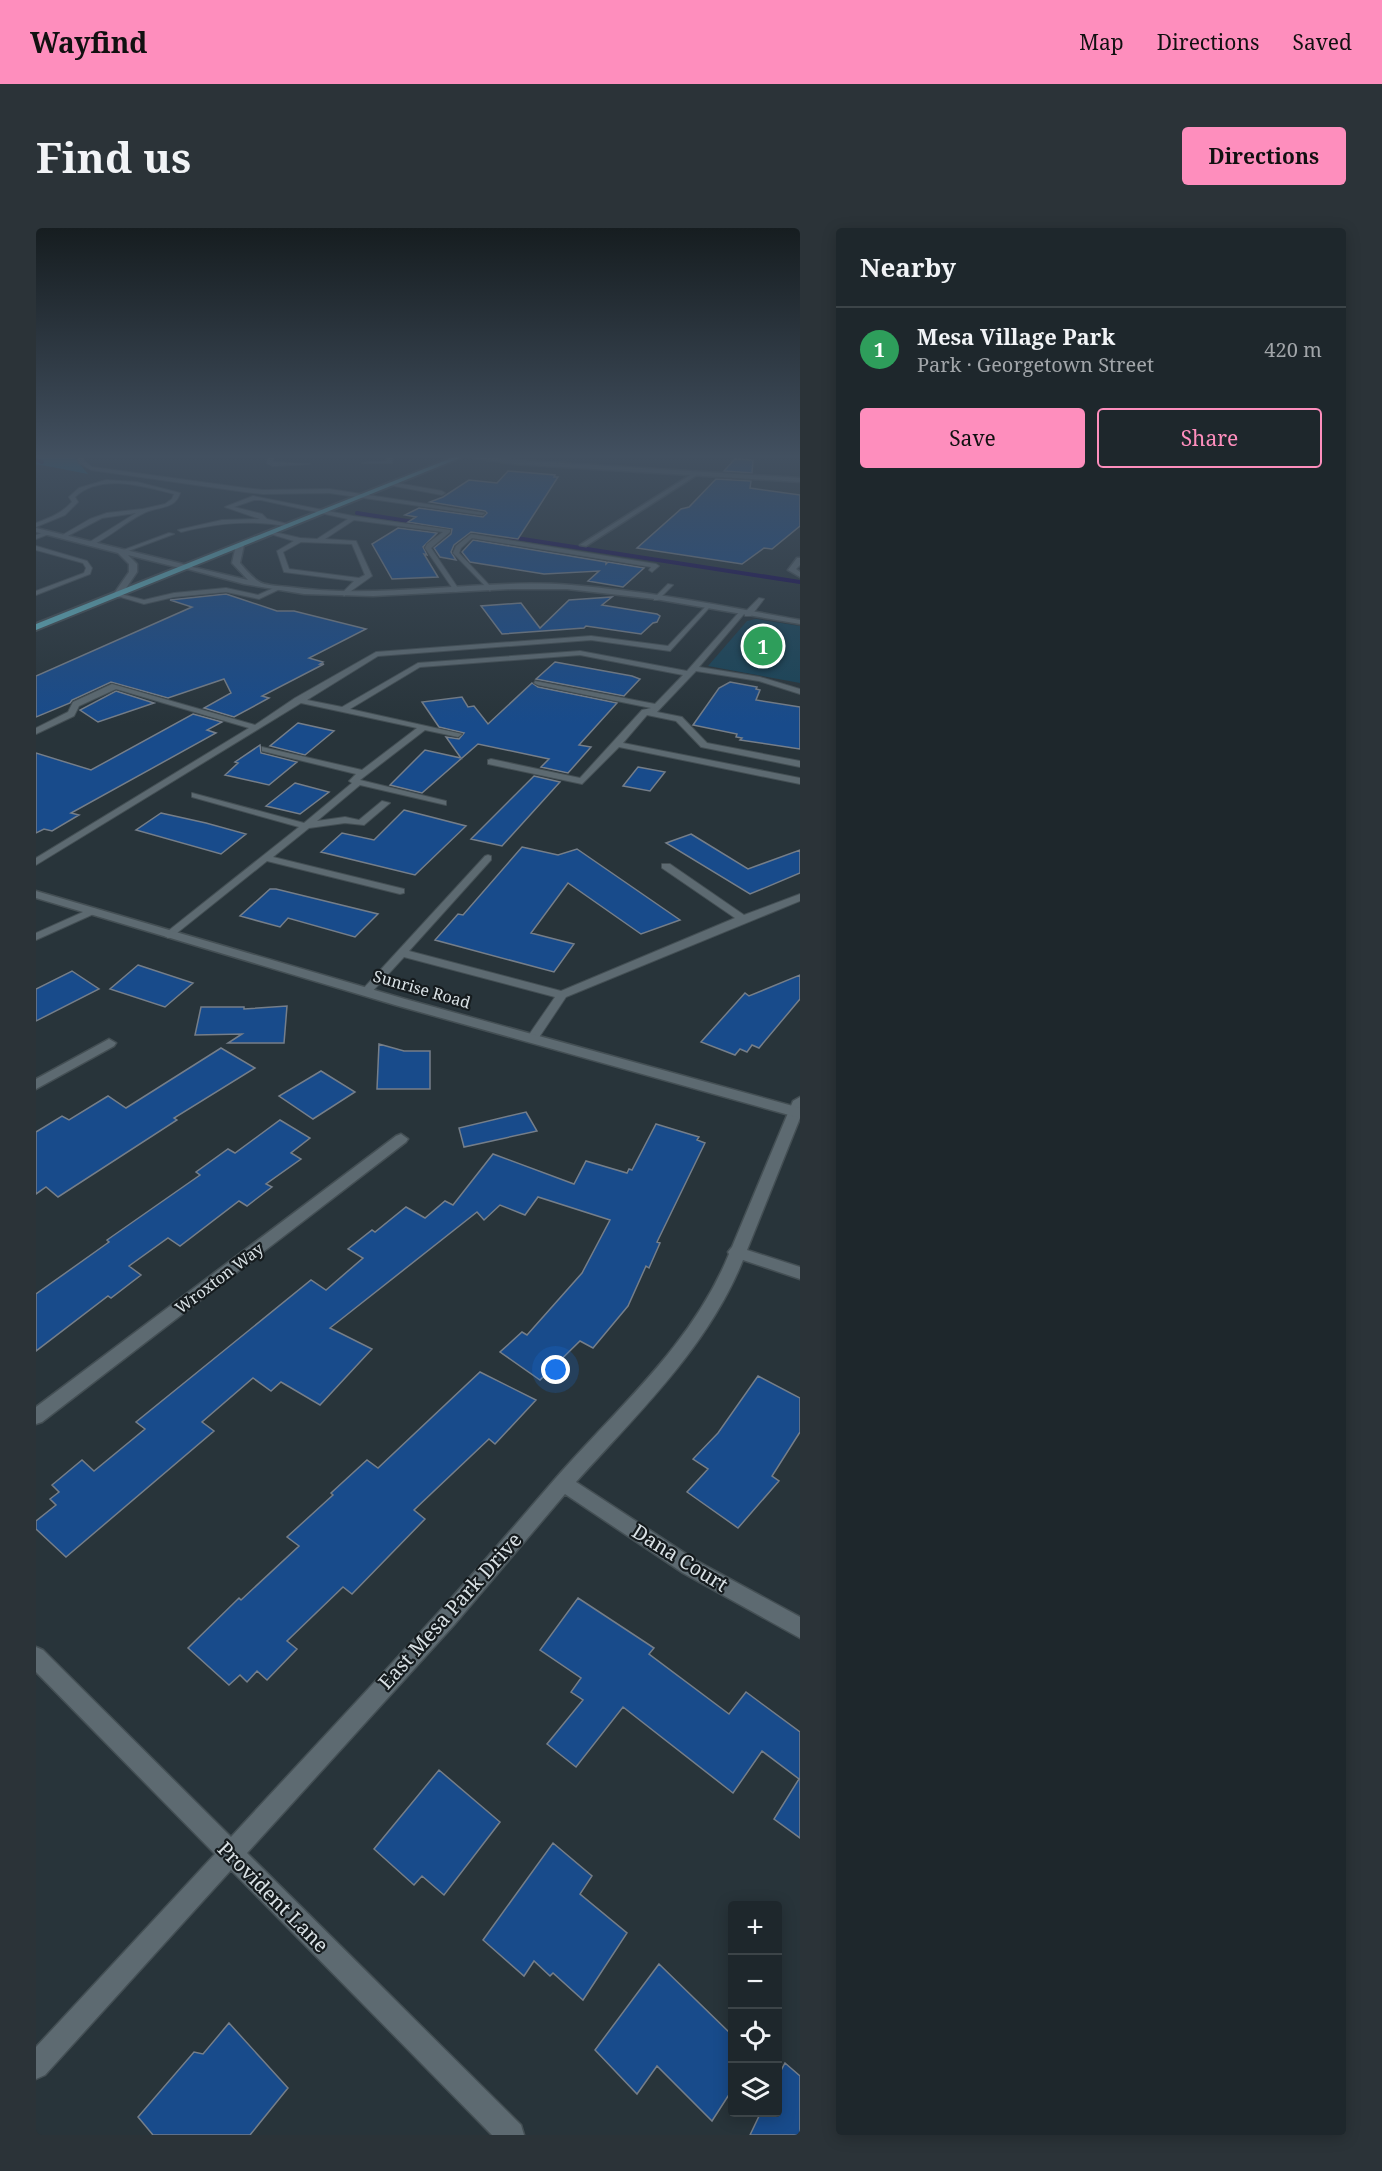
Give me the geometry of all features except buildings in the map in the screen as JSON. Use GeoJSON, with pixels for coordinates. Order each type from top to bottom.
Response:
{"type":"FeatureCollection","features":[{"type":"Feature","properties":{"kind":"highway"},"geometry":{"type":"LineString","coordinates":[[36,627],[237,546]]}},
{"type":"Feature","properties":{"kind":"street"},"geometry":{"type":"LineString","coordinates":[[98,546],[278,588],[345,594],[567,587],[800,622]]}},
{"type":"Feature","properties":{"kind":"street"},"geometry":{"type":"LineString","coordinates":[[240,546],[236,563],[247,576],[263,585]]}},
{"type":"Feature","properties":{"kind":"street"},"geometry":{"type":"LineString","coordinates":[[117,595],[134,572],[133,564],[121,552]]}},
{"type":"Feature","properties":{"kind":"street"},"geometry":{"type":"LineString","coordinates":[[798,574],[793,567],[800,560]]}},
{"type":"Feature","properties":{"kind":"street","name":"Sunrise Road"},"geometry":{"type":"LineString","coordinates":[[36,894],[168,935],[532,1039],[798,1109]]}},
{"type":"Feature","properties":{"kind":"street"},"geometry":{"type":"LineString","coordinates":[[36,1085],[109,1042]]}},
{"type":"Feature","properties":{"kind":"street","name":"East Mesa Park Drive"},"geometry":{"type":"LineString","coordinates":[[36,2066],[447,1618],[563,1482],[678,1356],[704,1321],[724,1287],[736,1252],[798,1109]]}},
{"type":"Feature","properties":{"kind":"street","name":"Wroxton Way"},"geometry":{"type":"LineString","coordinates":[[36,1417],[401,1139]]}},
{"type":"Feature","properties":{"kind":"street"},"geometry":{"type":"LineString","coordinates":[[736,1252],[800,1274]]}},
{"type":"Feature","properties":{"kind":"street","name":"Dana Court"},"geometry":{"type":"LineString","coordinates":[[563,1482],[690,1567],[800,1628]]}},
{"type":"Feature","properties":{"kind":"street","name":"Provident Lane"},"geometry":{"type":"LineString","coordinates":[[36,1658],[511,2135]]}},
{"type":"Feature","properties":{"kind":"lane"},"geometry":{"type":"LineString","coordinates":[[121,552],[138,546]]}},
{"type":"Feature","properties":{"kind":"lane"},"geometry":{"type":"LineString","coordinates":[[289,546],[280,551],[286,571],[360,580]]}},
{"type":"Feature","properties":{"kind":"lane"},"geometry":{"type":"LineString","coordinates":[[345,594],[360,580],[369,576],[356,546]]}},
{"type":"Feature","properties":{"kind":"lane"},"geometry":{"type":"LineString","coordinates":[[429,546],[458,591]]}},
{"type":"Feature","properties":{"kind":"lane"},"geometry":{"type":"LineString","coordinates":[[459,546],[456,553],[490,589]]}},
{"type":"Feature","properties":{"kind":"lane"},"geometry":{"type":"LineString","coordinates":[[533,546],[656,566],[652,570]]}},
{"type":"Feature","properties":{"kind":"lane"},"geometry":{"type":"LineString","coordinates":[[36,549],[70,557],[87,564]]}},
{"type":"Feature","properties":{"kind":"lane"},"geometry":{"type":"LineString","coordinates":[[38,557],[60,563],[87,564]]}},
{"type":"Feature","properties":{"kind":"lane"},"geometry":{"type":"LineString","coordinates":[[36,593],[87,574],[89,568],[87,564]]}},
{"type":"Feature","properties":{"kind":"lane"},"geometry":{"type":"LineString","coordinates":[[656,599],[670,585]]}},
{"type":"Feature","properties":{"kind":"lane"},"geometry":{"type":"LineString","coordinates":[[117,595],[144,602],[174,595],[226,590],[259,597],[278,588]]}},
{"type":"Feature","properties":{"kind":"lane"},"geometry":{"type":"LineString","coordinates":[[491,762],[582,781],[645,712],[654,710],[745,613],[761,599]]}},
{"type":"Feature","properties":{"kind":"lane"},"geometry":{"type":"LineString","coordinates":[[36,862],[376,654],[591,638],[670,649],[707,607]]}},
{"type":"Feature","properties":{"kind":"lane"},"geometry":{"type":"LineString","coordinates":[[342,710],[418,665],[580,653],[760,680],[800,692]]}},
{"type":"Feature","properties":{"kind":"lane"},"geometry":{"type":"LineString","coordinates":[[538,683],[654,710],[680,719],[704,745],[800,764]]}},
{"type":"Feature","properties":{"kind":"lane"},"geometry":{"type":"LineString","coordinates":[[36,731],[71,714],[76,704],[116,686],[255,727]]}},
{"type":"Feature","properties":{"kind":"lane"},"geometry":{"type":"LineString","coordinates":[[298,700],[458,734]]}},
{"type":"Feature","properties":{"kind":"lane"},"geometry":{"type":"LineString","coordinates":[[168,935],[306,826],[423,727]]}},
{"type":"Feature","properties":{"kind":"lane"},"geometry":{"type":"LineString","coordinates":[[618,744],[800,781]]}},
{"type":"Feature","properties":{"kind":"lane"},"geometry":{"type":"LineString","coordinates":[[265,749],[443,803]]}},
{"type":"Feature","properties":{"kind":"lane"},"geometry":{"type":"LineString","coordinates":[[195,795],[306,826],[345,820],[361,823],[385,803]]}},
{"type":"Feature","properties":{"kind":"lane"},"geometry":{"type":"LineString","coordinates":[[36,852],[48,855]]}},
{"type":"Feature","properties":{"kind":"lane"},"geometry":{"type":"LineString","coordinates":[[265,858],[400,891]]}},
{"type":"Feature","properties":{"kind":"lane"},"geometry":{"type":"LineString","coordinates":[[366,992],[488,858]]}},
{"type":"Feature","properties":{"kind":"lane"},"geometry":{"type":"LineString","coordinates":[[666,866],[743,919]]}},
{"type":"Feature","properties":{"kind":"lane"},"geometry":{"type":"LineString","coordinates":[[532,1039],[562,995],[800,897]]}},
{"type":"Feature","properties":{"kind":"lane"},"geometry":{"type":"LineString","coordinates":[[36,936],[92,911]]}},
{"type":"Feature","properties":{"kind":"lane"},"geometry":{"type":"LineString","coordinates":[[403,953],[562,995]]}},
{"type":"Feature","properties":{"kind":"shaded area"},"geometry":{"type":"Polygon","coordinates":[[[756,619],[800,626],[800,683],[708,666],[747,621],[756,619]]]}},
{"type":"Feature","properties":{"kind":"waterway"},"geometry":{"type":"LineString","coordinates":[[568,546],[800,582]]}},
{"type":"Feature","properties":{"kind":"place","name":"Mesa Village Park"},"geometry":{"type":"Point","coordinates":[763,646]}}]}
